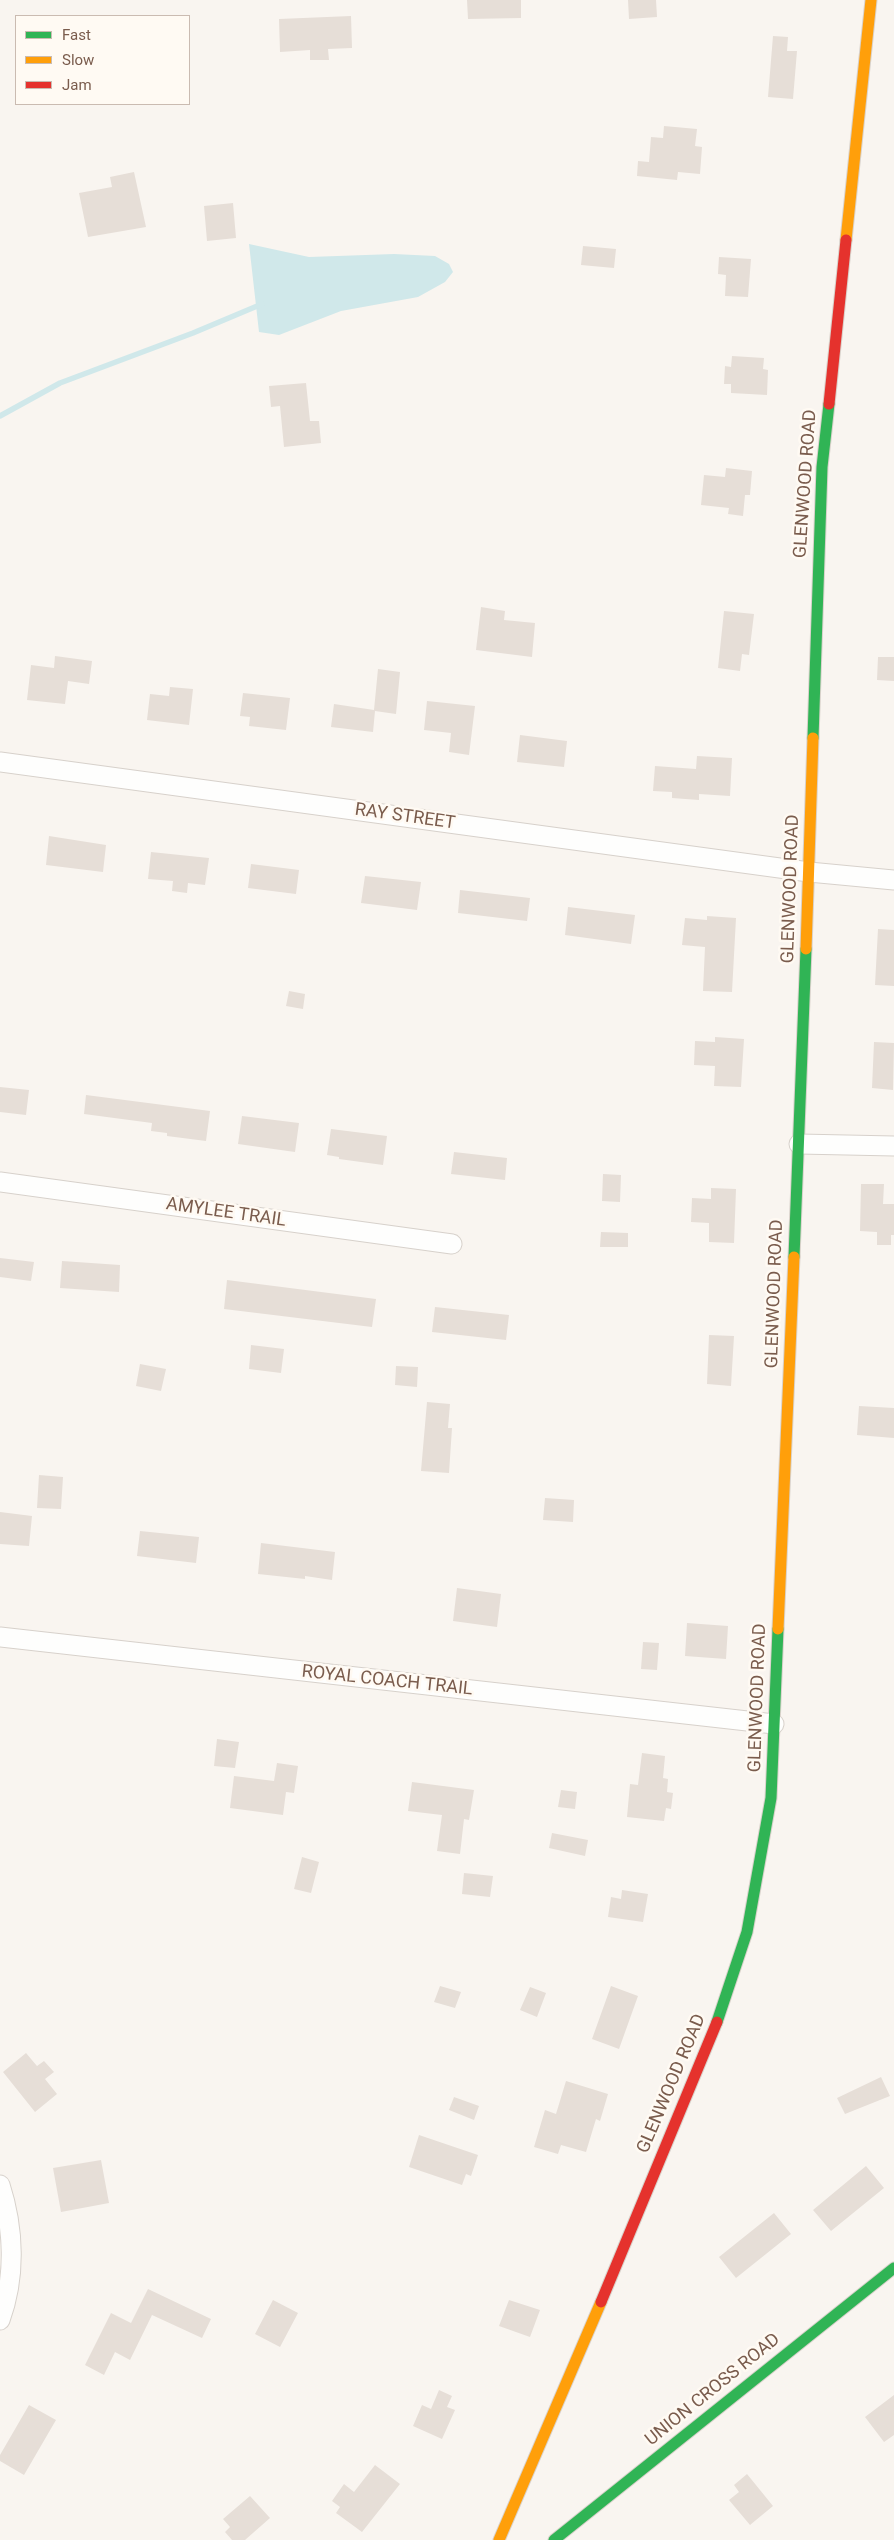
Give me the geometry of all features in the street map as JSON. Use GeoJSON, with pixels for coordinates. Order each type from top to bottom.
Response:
{"type":"FeatureCollection","features":[{"type":"Feature","properties":{"kind":"street","name":"GLENWOOD ROAD"},"geometry":{"type":"LineString","coordinates":[[499,2540],[551,2423],[725,2002],[746,1932],[760,1868],[771,1798],[799,1144],[822,466],[871,0]]}},
{"type":"Feature","properties":{"kind":"street","name":"RAY STREET"},"geometry":{"type":"LineString","coordinates":[[0,762],[809,872],[894,880]]}},
{"type":"Feature","properties":{"kind":"street"},"geometry":{"type":"LineString","coordinates":[[799,1144],[894,1146]]}},
{"type":"Feature","properties":{"kind":"street","name":"AMYLEE TRAIL"},"geometry":{"type":"LineString","coordinates":[[0,1182],[452,1244]]}},
{"type":"Feature","properties":{"kind":"street","name":"ROYAL COACH TRAIL"},"geometry":{"type":"LineString","coordinates":[[0,1637],[774,1724]]}},
{"type":"Feature","properties":{"kind":"street"},"geometry":{"type":"LineString","coordinates":[[0,2185],[9,2219],[12,2252],[9,2286],[0,2320]]}},
{"type":"Feature","properties":{"kind":"street","name":"UNION CROSS ROAD"},"geometry":{"type":"LineString","coordinates":[[554,2540],[894,2268]]}},
{"type":"Feature","properties":{"kind":"water"},"geometry":{"type":"Polygon","coordinates":[[[249,244],[309,257],[394,254],[435,256],[449,264],[453,272],[445,282],[418,297],[341,311],[279,335],[259,332],[249,244]]]}},
{"type":"Feature","properties":{"kind":"building"},"geometry":{"type":"Polygon","coordinates":[[[467,0],[521,0],[521,18],[468,19],[467,0]]]}},
{"type":"Feature","properties":{"kind":"building"},"geometry":{"type":"Polygon","coordinates":[[[628,0],[656,0],[657,17],[629,19],[628,0]]]}},
{"type":"Feature","properties":{"kind":"building"},"geometry":{"type":"Polygon","coordinates":[[[351,16],[352,48],[328,49],[329,60],[310,60],[310,50],[280,52],[279,19],[351,16]]]}},
{"type":"Feature","properties":{"kind":"building"},"geometry":{"type":"Polygon","coordinates":[[[773,36],[788,37],[787,51],[797,51],[793,99],[768,97],[773,36]]]}},
{"type":"Feature","properties":{"kind":"building"},"geometry":{"type":"Polygon","coordinates":[[[664,126],[697,129],[695,146],[702,147],[700,174],[678,172],[677,180],[637,176],[638,161],[649,162],[651,137],[663,138],[664,126]]]}},
{"type":"Feature","properties":{"kind":"building"},"geometry":{"type":"Polygon","coordinates":[[[134,172],[146,227],[88,237],[79,193],[112,187],[110,177],[134,172]]]}},
{"type":"Feature","properties":{"kind":"building"},"geometry":{"type":"Polygon","coordinates":[[[233,203],[236,238],[207,241],[204,206],[233,203]]]}},
{"type":"Feature","properties":{"kind":"building"},"geometry":{"type":"Polygon","coordinates":[[[583,246],[616,249],[614,268],[581,265],[583,246]]]}},
{"type":"Feature","properties":{"kind":"building"},"geometry":{"type":"Polygon","coordinates":[[[719,257],[751,259],[748,297],[725,296],[726,275],[718,274],[719,257]]]}},
{"type":"Feature","properties":{"kind":"building"},"geometry":{"type":"Polygon","coordinates":[[[732,356],[764,358],[763,369],[768,370],[767,395],[731,393],[731,384],[724,384],[725,366],[731,367],[732,356]]]}},
{"type":"Feature","properties":{"kind":"building"},"geometry":{"type":"Polygon","coordinates":[[[306,383],[310,421],[319,421],[321,443],[284,447],[280,406],[271,407],[269,386],[306,383]]]}},
{"type":"Feature","properties":{"kind":"building"},"geometry":{"type":"Polygon","coordinates":[[[726,468],[752,471],[750,495],[745,495],[743,516],[728,514],[729,508],[701,505],[704,475],[725,477],[726,468]]]}},
{"type":"Feature","properties":{"kind":"building"},"geometry":{"type":"Polygon","coordinates":[[[481,607],[505,611],[504,620],[535,623],[532,657],[476,650],[481,607]]]}},
{"type":"Feature","properties":{"kind":"building"},"geometry":{"type":"Polygon","coordinates":[[[724,611],[754,614],[749,655],[742,654],[740,671],[718,668],[724,611]]]}},
{"type":"Feature","properties":{"kind":"building"},"geometry":{"type":"Polygon","coordinates":[[[55,656],[92,661],[89,684],[68,681],[65,704],[27,700],[31,665],[54,668],[55,656]]]}},
{"type":"Feature","properties":{"kind":"building"},"geometry":{"type":"Polygon","coordinates":[[[878,657],[894,657],[894,681],[877,680],[878,657]]]}},
{"type":"Feature","properties":{"kind":"building"},"geometry":{"type":"Polygon","coordinates":[[[378,669],[400,672],[396,714],[375,711],[373,732],[331,727],[334,704],[374,710],[378,669]]]}},
{"type":"Feature","properties":{"kind":"building"},"geometry":{"type":"Polygon","coordinates":[[[170,687],[193,689],[189,725],[147,720],[150,694],[169,696],[170,687]]]}},
{"type":"Feature","properties":{"kind":"building"},"geometry":{"type":"Polygon","coordinates":[[[243,693],[290,698],[286,730],[249,726],[250,717],[240,716],[243,693]]]}},
{"type":"Feature","properties":{"kind":"building"},"geometry":{"type":"Polygon","coordinates":[[[427,701],[475,706],[469,755],[449,752],[451,733],[424,730],[427,701]]]}},
{"type":"Feature","properties":{"kind":"building"},"geometry":{"type":"Polygon","coordinates":[[[520,735],[567,741],[564,767],[517,762],[520,735]]]}},
{"type":"Feature","properties":{"kind":"building"},"geometry":{"type":"Polygon","coordinates":[[[697,756],[732,758],[730,796],[699,794],[699,800],[672,798],[672,792],[653,791],[655,766],[696,769],[697,756]]]}},
{"type":"Feature","properties":{"kind":"building"},"geometry":{"type":"Polygon","coordinates":[[[49,836],[106,845],[103,872],[46,865],[49,836]]]}},
{"type":"Feature","properties":{"kind":"building"},"geometry":{"type":"Polygon","coordinates":[[[151,852],[209,858],[205,885],[188,883],[187,893],[172,891],[173,881],[148,879],[151,852]]]}},
{"type":"Feature","properties":{"kind":"building"},"geometry":{"type":"Polygon","coordinates":[[[251,864],[299,870],[296,894],[248,888],[251,864]]]}},
{"type":"Feature","properties":{"kind":"building"},"geometry":{"type":"Polygon","coordinates":[[[365,876],[421,882],[417,910],[361,903],[365,876]]]}},
{"type":"Feature","properties":{"kind":"building"},"geometry":{"type":"Polygon","coordinates":[[[460,890],[530,898],[527,921],[458,913],[460,890]]]}},
{"type":"Feature","properties":{"kind":"building"},"geometry":{"type":"Polygon","coordinates":[[[568,907],[635,915],[631,944],[565,935],[568,907]]]}},
{"type":"Feature","properties":{"kind":"building"},"geometry":{"type":"Polygon","coordinates":[[[707,916],[736,918],[732,992],[703,991],[705,947],[682,945],[685,918],[707,920],[707,916]]]}},
{"type":"Feature","properties":{"kind":"building"},"geometry":{"type":"Polygon","coordinates":[[[878,929],[894,930],[894,986],[875,985],[878,929]]]}},
{"type":"Feature","properties":{"kind":"building"},"geometry":{"type":"Polygon","coordinates":[[[289,991],[305,994],[303,1009],[286,1006],[289,991]]]}},
{"type":"Feature","properties":{"kind":"building"},"geometry":{"type":"Polygon","coordinates":[[[715,1037],[744,1039],[741,1087],[714,1086],[715,1066],[694,1065],[695,1041],[715,1042],[715,1037]]]}},
{"type":"Feature","properties":{"kind":"building"},"geometry":{"type":"Polygon","coordinates":[[[874,1042],[894,1043],[893,1090],[872,1088],[874,1042]]]}},
{"type":"Feature","properties":{"kind":"building"},"geometry":{"type":"Polygon","coordinates":[[[0,1087],[29,1090],[26,1115],[0,1112],[0,1087]]]}},
{"type":"Feature","properties":{"kind":"building"},"geometry":{"type":"Polygon","coordinates":[[[86,1095],[210,1111],[206,1141],[167,1136],[167,1133],[151,1131],[152,1123],[84,1114],[86,1095]]]}},
{"type":"Feature","properties":{"kind":"building"},"geometry":{"type":"Polygon","coordinates":[[[242,1116],[299,1123],[295,1152],[238,1144],[242,1116]]]}},
{"type":"Feature","properties":{"kind":"building"},"geometry":{"type":"Polygon","coordinates":[[[331,1129],[387,1136],[383,1165],[339,1159],[339,1157],[327,1155],[331,1129]]]}},
{"type":"Feature","properties":{"kind":"building"},"geometry":{"type":"Polygon","coordinates":[[[454,1152],[507,1158],[505,1180],[451,1174],[454,1152]]]}},
{"type":"Feature","properties":{"kind":"building"},"geometry":{"type":"Polygon","coordinates":[[[603,1174],[621,1175],[620,1202],[602,1201],[603,1174]]]}},
{"type":"Feature","properties":{"kind":"building"},"geometry":{"type":"Polygon","coordinates":[[[861,1184],[884,1184],[883,1204],[894,1204],[894,1235],[891,1235],[891,1245],[877,1245],[877,1232],[860,1231],[861,1184]]]}},
{"type":"Feature","properties":{"kind":"building"},"geometry":{"type":"Polygon","coordinates":[[[711,1188],[736,1189],[734,1243],[709,1242],[709,1223],[691,1222],[692,1198],[711,1199],[711,1188]]]}},
{"type":"Feature","properties":{"kind":"building"},"geometry":{"type":"Polygon","coordinates":[[[601,1232],[628,1233],[628,1247],[600,1247],[601,1232]]]}},
{"type":"Feature","properties":{"kind":"building"},"geometry":{"type":"Polygon","coordinates":[[[0,1258],[34,1262],[31,1281],[0,1277],[0,1258]]]}},
{"type":"Feature","properties":{"kind":"building"},"geometry":{"type":"Polygon","coordinates":[[[62,1261],[120,1265],[119,1292],[60,1288],[62,1261]]]}},
{"type":"Feature","properties":{"kind":"building"},"geometry":{"type":"Polygon","coordinates":[[[227,1280],[376,1299],[372,1327],[224,1309],[227,1280]]]}},
{"type":"Feature","properties":{"kind":"building"},"geometry":{"type":"Polygon","coordinates":[[[435,1307],[509,1315],[506,1340],[432,1332],[435,1307]]]}},
{"type":"Feature","properties":{"kind":"building"},"geometry":{"type":"Polygon","coordinates":[[[709,1335],[734,1336],[731,1386],[707,1384],[709,1335]]]}},
{"type":"Feature","properties":{"kind":"building"},"geometry":{"type":"Polygon","coordinates":[[[251,1345],[284,1349],[281,1373],[249,1369],[251,1345]]]}},
{"type":"Feature","properties":{"kind":"building"},"geometry":{"type":"Polygon","coordinates":[[[140,1364],[166,1369],[161,1391],[136,1386],[140,1364]]]}},
{"type":"Feature","properties":{"kind":"building"},"geometry":{"type":"Polygon","coordinates":[[[396,1366],[418,1367],[417,1387],[395,1385],[396,1366]]]}},
{"type":"Feature","properties":{"kind":"building"},"geometry":{"type":"Polygon","coordinates":[[[427,1402],[450,1404],[448,1428],[452,1428],[449,1473],[421,1471],[427,1402]]]}},
{"type":"Feature","properties":{"kind":"building"},"geometry":{"type":"Polygon","coordinates":[[[859,1406],[894,1408],[894,1438],[857,1435],[859,1406]]]}},
{"type":"Feature","properties":{"kind":"building"},"geometry":{"type":"Polygon","coordinates":[[[39,1475],[63,1477],[61,1509],[37,1508],[39,1475]]]}},
{"type":"Feature","properties":{"kind":"building"},"geometry":{"type":"Polygon","coordinates":[[[545,1498],[574,1500],[573,1522],[543,1520],[545,1498]]]}},
{"type":"Feature","properties":{"kind":"building"},"geometry":{"type":"Polygon","coordinates":[[[0,1512],[32,1516],[29,1546],[0,1544],[0,1512]]]}},
{"type":"Feature","properties":{"kind":"building"},"geometry":{"type":"Polygon","coordinates":[[[140,1531],[199,1537],[196,1563],[137,1556],[140,1531]]]}},
{"type":"Feature","properties":{"kind":"building"},"geometry":{"type":"Polygon","coordinates":[[[261,1543],[335,1552],[332,1580],[305,1576],[305,1579],[258,1574],[261,1543]]]}},
{"type":"Feature","properties":{"kind":"building"},"geometry":{"type":"Polygon","coordinates":[[[457,1588],[501,1594],[497,1627],[453,1621],[457,1588]]]}},
{"type":"Feature","properties":{"kind":"building"},"geometry":{"type":"Polygon","coordinates":[[[687,1623],[728,1626],[726,1659],[685,1656],[687,1623]]]}},
{"type":"Feature","properties":{"kind":"building"},"geometry":{"type":"Polygon","coordinates":[[[643,1642],[659,1643],[657,1670],[641,1669],[643,1642]]]}},
{"type":"Feature","properties":{"kind":"building"},"geometry":{"type":"Polygon","coordinates":[[[217,1739],[239,1742],[235,1768],[214,1766],[217,1739]]]}},
{"type":"Feature","properties":{"kind":"building"},"geometry":{"type":"Polygon","coordinates":[[[642,1753],[665,1756],[663,1778],[668,1779],[667,1792],[673,1793],[671,1809],[666,1808],[664,1821],[627,1817],[630,1784],[638,1785],[642,1753]]]}},
{"type":"Feature","properties":{"kind":"building"},"geometry":{"type":"Polygon","coordinates":[[[277,1763],[298,1766],[294,1793],[286,1792],[283,1815],[230,1808],[234,1776],[274,1781],[277,1763]]]}},
{"type":"Feature","properties":{"kind":"building"},"geometry":{"type":"Polygon","coordinates":[[[412,1782],[474,1790],[469,1820],[464,1819],[460,1854],[437,1851],[442,1815],[408,1811],[412,1782]]]}},
{"type":"Feature","properties":{"kind":"building"},"geometry":{"type":"Polygon","coordinates":[[[561,1790],[577,1792],[575,1809],[558,1807],[561,1790]]]}},
{"type":"Feature","properties":{"kind":"building"},"geometry":{"type":"Polygon","coordinates":[[[552,1833],[588,1840],[585,1856],[549,1848],[552,1833]]]}},
{"type":"Feature","properties":{"kind":"building"},"geometry":{"type":"Polygon","coordinates":[[[302,1857],[319,1862],[311,1893],[294,1889],[302,1857]]]}},
{"type":"Feature","properties":{"kind":"building"},"geometry":{"type":"Polygon","coordinates":[[[464,1873],[493,1876],[490,1897],[462,1894],[464,1873]]]}},
{"type":"Feature","properties":{"kind":"building"},"geometry":{"type":"Polygon","coordinates":[[[622,1890],[648,1894],[643,1922],[608,1917],[611,1897],[621,1899],[622,1890]]]}},
{"type":"Feature","properties":{"kind":"building"},"geometry":{"type":"Polygon","coordinates":[[[440,1986],[461,1992],[455,2008],[434,2002],[440,1986]]]}},
{"type":"Feature","properties":{"kind":"building"},"geometry":{"type":"Polygon","coordinates":[[[611,1986],[638,1996],[619,2049],[592,2039],[611,1986]]]}},
{"type":"Feature","properties":{"kind":"building"},"geometry":{"type":"Polygon","coordinates":[[[530,1987],[546,1993],[537,2017],[520,2010],[530,1987]]]}},
{"type":"Feature","properties":{"kind":"building"},"geometry":{"type":"Polygon","coordinates":[[[26,2053],[37,2066],[44,2061],[54,2072],[45,2079],[57,2094],[35,2112],[3,2072],[26,2053]]]}},
{"type":"Feature","properties":{"kind":"building"},"geometry":{"type":"Polygon","coordinates":[[[881,2077],[890,2096],[845,2114],[837,2098],[881,2077]]]}},
{"type":"Feature","properties":{"kind":"building"},"geometry":{"type":"Polygon","coordinates":[[[566,2081],[608,2094],[600,2121],[596,2119],[586,2152],[561,2145],[558,2154],[534,2147],[545,2110],[556,2114],[566,2081]]]}},
{"type":"Feature","properties":{"kind":"building"},"geometry":{"type":"Polygon","coordinates":[[[454,2097],[479,2106],[474,2120],[449,2110],[454,2097]]]}},
{"type":"Feature","properties":{"kind":"building"},"geometry":{"type":"Polygon","coordinates":[[[419,2135],[478,2155],[471,2176],[466,2174],[462,2185],[409,2167],[419,2135]]]}},
{"type":"Feature","properties":{"kind":"building"},"geometry":{"type":"Polygon","coordinates":[[[101,2160],[109,2203],[61,2212],[53,2168],[101,2160]]]}},
{"type":"Feature","properties":{"kind":"building"},"geometry":{"type":"Polygon","coordinates":[[[866,2166],[884,2188],[831,2231],[813,2210],[866,2166]]]}},
{"type":"Feature","properties":{"kind":"building"},"geometry":{"type":"Polygon","coordinates":[[[774,2213],[791,2234],[736,2278],[719,2257],[774,2213]]]}},
{"type":"Feature","properties":{"kind":"building"},"geometry":{"type":"Polygon","coordinates":[[[148,2289],[211,2319],[202,2338],[152,2315],[130,2360],[115,2352],[104,2375],[85,2365],[111,2313],[131,2323],[148,2289]]]}},
{"type":"Feature","properties":{"kind":"building"},"geometry":{"type":"Polygon","coordinates":[[[273,2300],[298,2313],[280,2347],[255,2334],[273,2300]]]}},
{"type":"Feature","properties":{"kind":"building"},"geometry":{"type":"Polygon","coordinates":[[[509,2300],[540,2310],[530,2337],[499,2326],[509,2300]]]}},
{"type":"Feature","properties":{"kind":"building"},"geometry":{"type":"Polygon","coordinates":[[[439,2390],[452,2396],[447,2407],[455,2410],[442,2439],[413,2426],[422,2405],[431,2409],[439,2390]]]}},
{"type":"Feature","properties":{"kind":"building"},"geometry":{"type":"Polygon","coordinates":[[[894,2395],[894,2435],[884,2442],[865,2417],[894,2395]]]}},
{"type":"Feature","properties":{"kind":"building"},"geometry":{"type":"Polygon","coordinates":[[[29,2405],[56,2420],[24,2475],[0,2461],[0,2455],[29,2405]]]}},
{"type":"Feature","properties":{"kind":"building"},"geometry":{"type":"Polygon","coordinates":[[[375,2465],[400,2484],[362,2532],[336,2513],[340,2507],[332,2501],[344,2484],[354,2492],[375,2465]]]}},
{"type":"Feature","properties":{"kind":"building"},"geometry":{"type":"Polygon","coordinates":[[[747,2474],[773,2506],[750,2525],[729,2500],[739,2492],[734,2485],[747,2474]]]}},
{"type":"Feature","properties":{"kind":"building"},"geometry":{"type":"Polygon","coordinates":[[[250,2496],[270,2518],[245,2540],[232,2540],[225,2532],[230,2527],[223,2519],[250,2496]]]}},
{"type":"Feature","properties":{"kind":"waterway"},"geometry":{"type":"LineString","coordinates":[[0,416],[60,383],[193,333],[262,304]]}},
{"type":"Feature","properties":{"kind":"traffic: fast"},"geometry":{"type":"LineString","coordinates":[[813,738],[822,467],[829,404]]}},
{"type":"Feature","properties":{"kind":"traffic: fast"},"geometry":{"type":"LineString","coordinates":[[794,1257],[806,949]]}},
{"type":"Feature","properties":{"kind":"traffic: fast"},"geometry":{"type":"LineString","coordinates":[[717,2022],[747,1932],[771,1798],[778,1629]]}},
{"type":"Feature","properties":{"kind":"traffic: fast"},"geometry":{"type":"LineString","coordinates":[[554,2540],[894,2268]]}},
{"type":"Feature","properties":{"kind":"traffic: slow"},"geometry":{"type":"LineString","coordinates":[[846,240],[871,0]]}},
{"type":"Feature","properties":{"kind":"traffic: slow"},"geometry":{"type":"LineString","coordinates":[[806,949],[813,738]]}},
{"type":"Feature","properties":{"kind":"traffic: slow"},"geometry":{"type":"LineString","coordinates":[[778,1629],[794,1257]]}},
{"type":"Feature","properties":{"kind":"traffic: slow"},"geometry":{"type":"LineString","coordinates":[[499,2540],[601,2302]]}},
{"type":"Feature","properties":{"kind":"traffic: jam"},"geometry":{"type":"LineString","coordinates":[[829,404],[846,240]]}},
{"type":"Feature","properties":{"kind":"traffic: jam"},"geometry":{"type":"LineString","coordinates":[[601,2302],[717,2022]]}}]}
